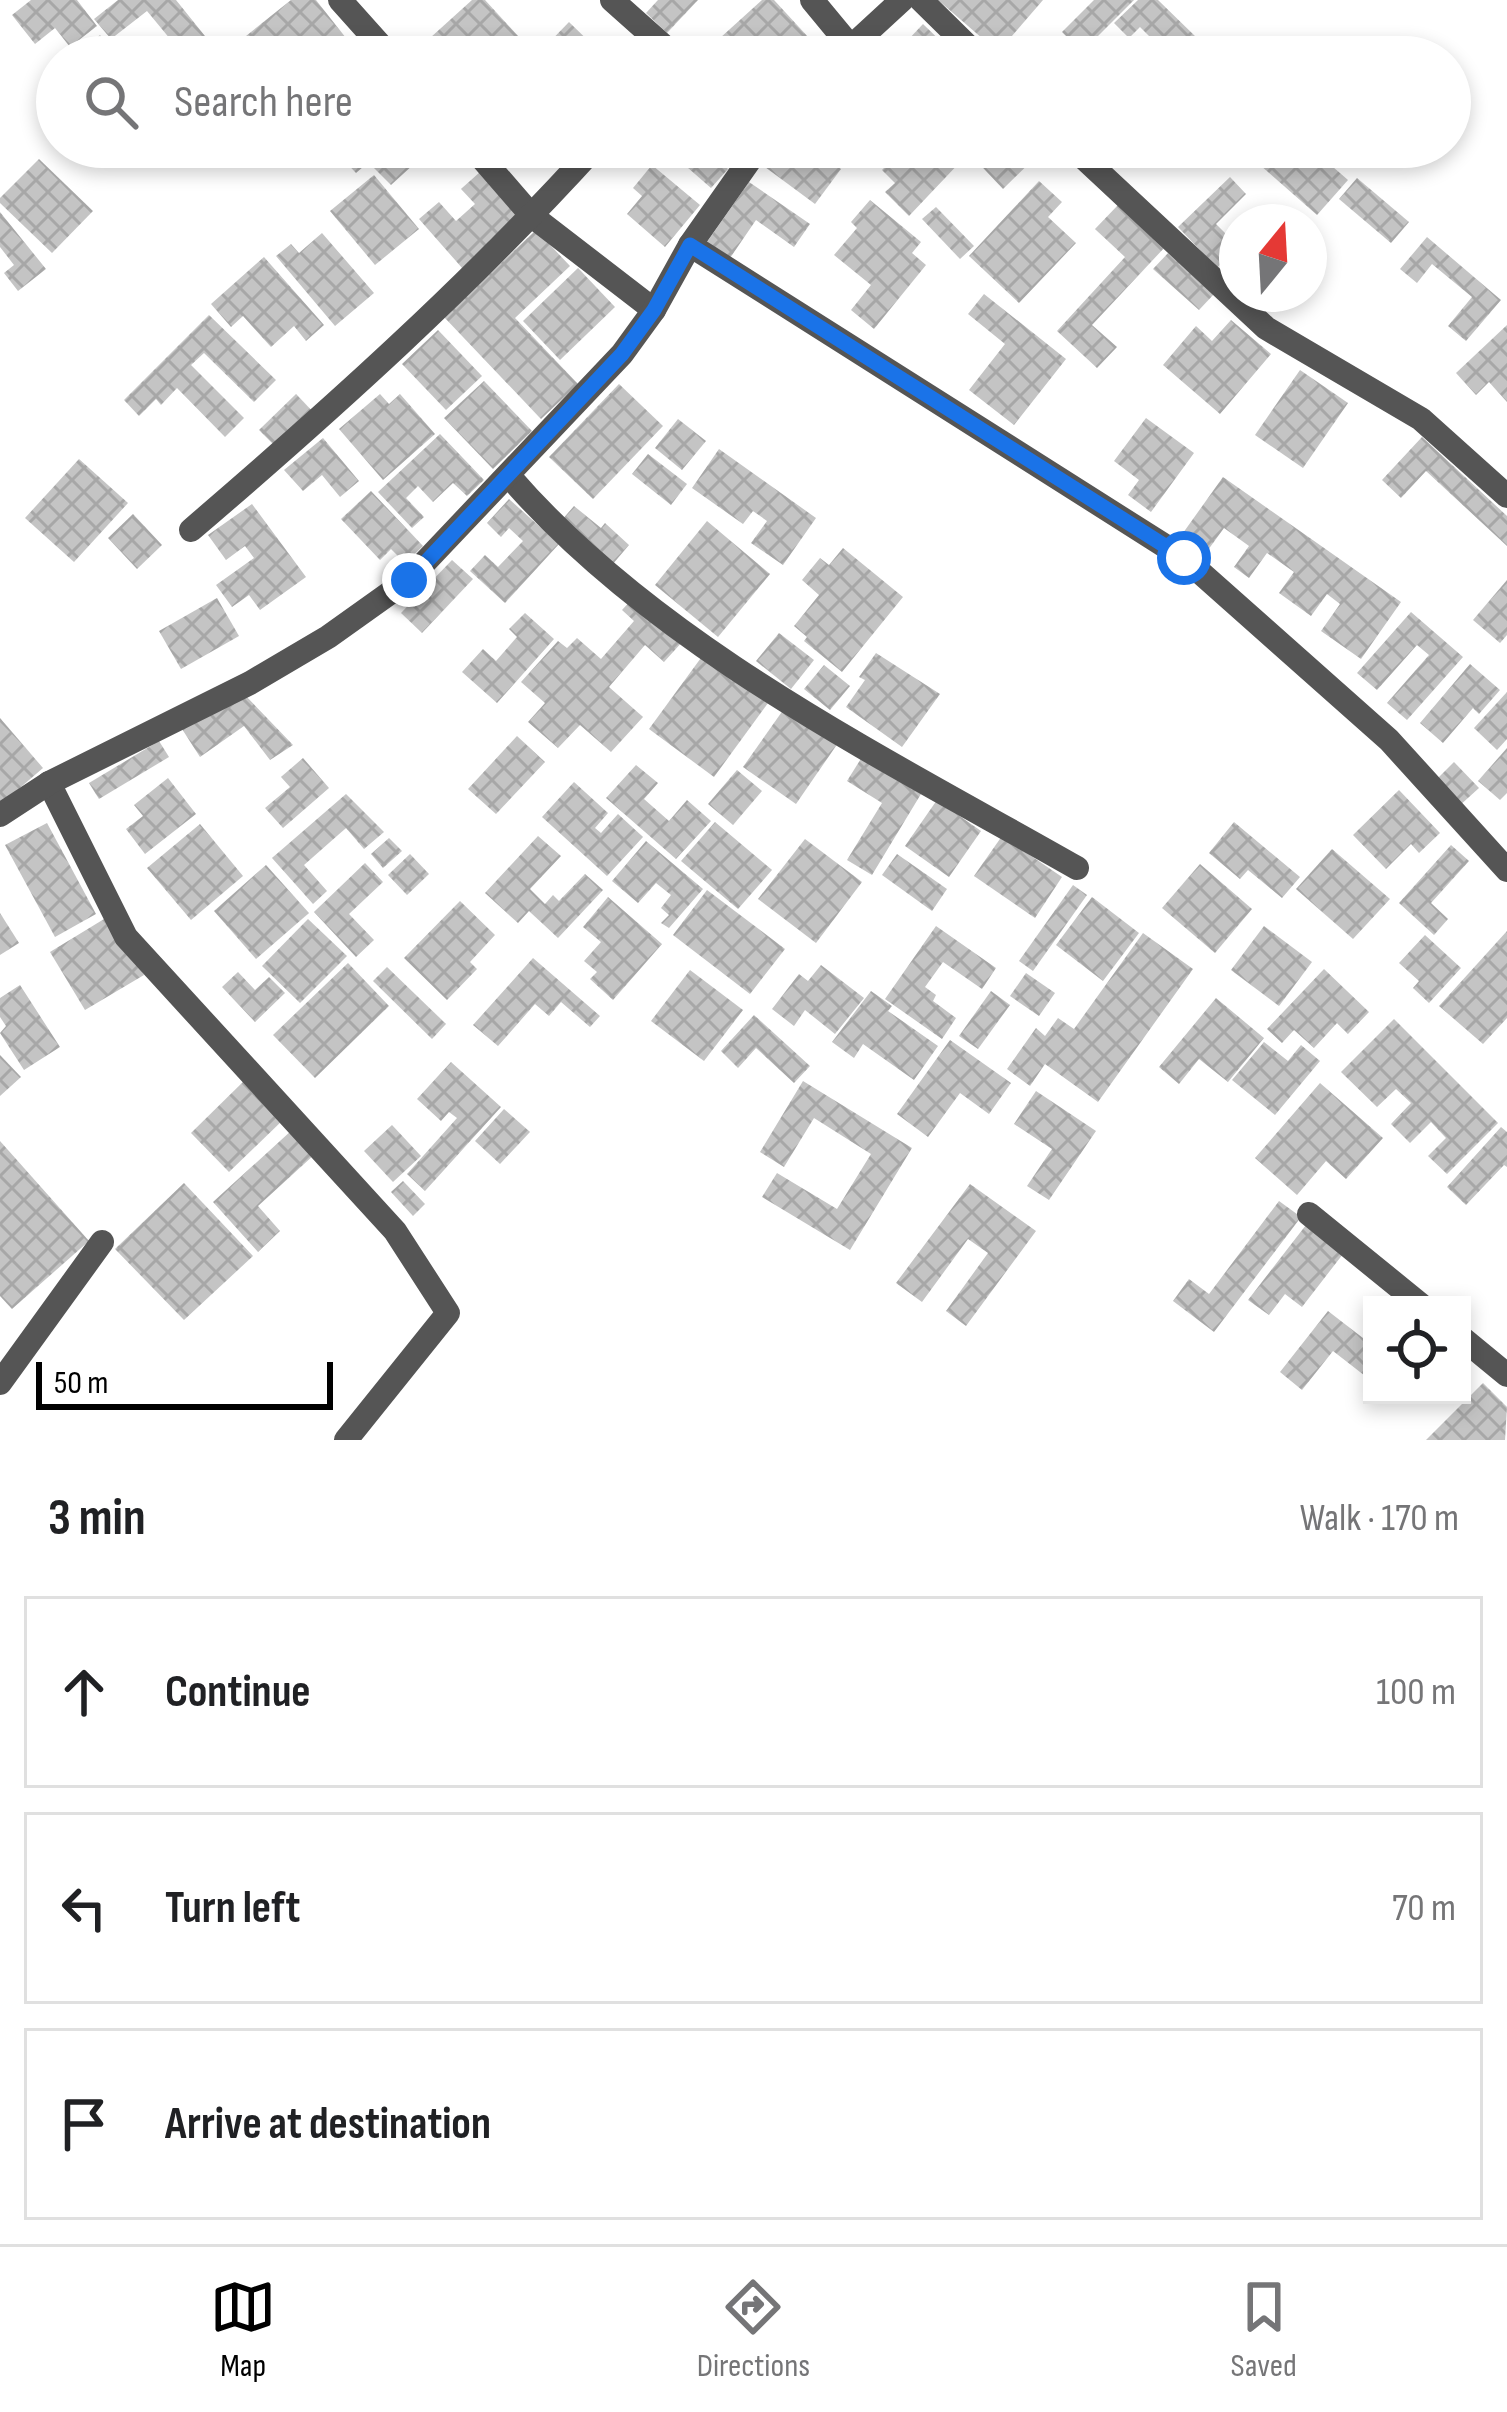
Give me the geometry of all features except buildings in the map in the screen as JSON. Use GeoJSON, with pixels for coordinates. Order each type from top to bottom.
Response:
{"type":"FeatureCollection","features":[{"type":"Feature","properties":{"kind":"street"},"geometry":{"type":"LineString","coordinates":[[340,0],[373,36]]}},
{"type":"Feature","properties":{"kind":"street"},"geometry":{"type":"LineString","coordinates":[[612,0],[652,36]]}},
{"type":"Feature","properties":{"kind":"street"},"geometry":{"type":"LineString","coordinates":[[812,0],[835,36]]}},
{"type":"Feature","properties":{"kind":"street"},"geometry":{"type":"LineString","coordinates":[[863,36],[902,0]]}},
{"type":"Feature","properties":{"kind":"street"},"geometry":{"type":"LineString","coordinates":[[921,0],[958,36]]}},
{"type":"Feature","properties":{"kind":"street"},"geometry":{"type":"LineString","coordinates":[[490,168],[532,216],[654,310]]}},
{"type":"Feature","properties":{"kind":"street"},"geometry":{"type":"LineString","coordinates":[[191,530],[354,389],[576,168]]}},
{"type":"Feature","properties":{"kind":"street"},"geometry":{"type":"LineString","coordinates":[[0,815],[49,783],[250,682],[328,637],[409,580],[622,354],[744,168]]}},
{"type":"Feature","properties":{"kind":"street"},"geometry":{"type":"LineString","coordinates":[[1095,168],[1266,328],[1421,419],[1507,496]]}},
{"type":"Feature","properties":{"kind":"street"},"geometry":{"type":"LineString","coordinates":[[690,245],[1184,558],[1389,740],[1507,870]]}},
{"type":"Feature","properties":{"kind":"street"},"geometry":{"type":"LineString","coordinates":[[510,477],[538,509],[660,616],[847,736],[1076,868]]}},
{"type":"Feature","properties":{"kind":"street"},"geometry":{"type":"LineString","coordinates":[[49,783],[126,937],[394,1231],[448,1313],[346,1440]]}},
{"type":"Feature","properties":{"kind":"street"},"geometry":{"type":"LineString","coordinates":[[1309,1214],[1410,1296]]}},
{"type":"Feature","properties":{"kind":"street"},"geometry":{"type":"LineString","coordinates":[[0,1383],[102,1242]]}},
{"type":"Feature","properties":{"kind":"street"},"geometry":{"type":"LineString","coordinates":[[1471,1345],[1507,1375]]}},
{"type":"Feature","properties":{"kind":"route"},"geometry":{"type":"LineString","coordinates":[[409,580],[622,354],[654,310],[690,245],[1184,558]]}}]}
